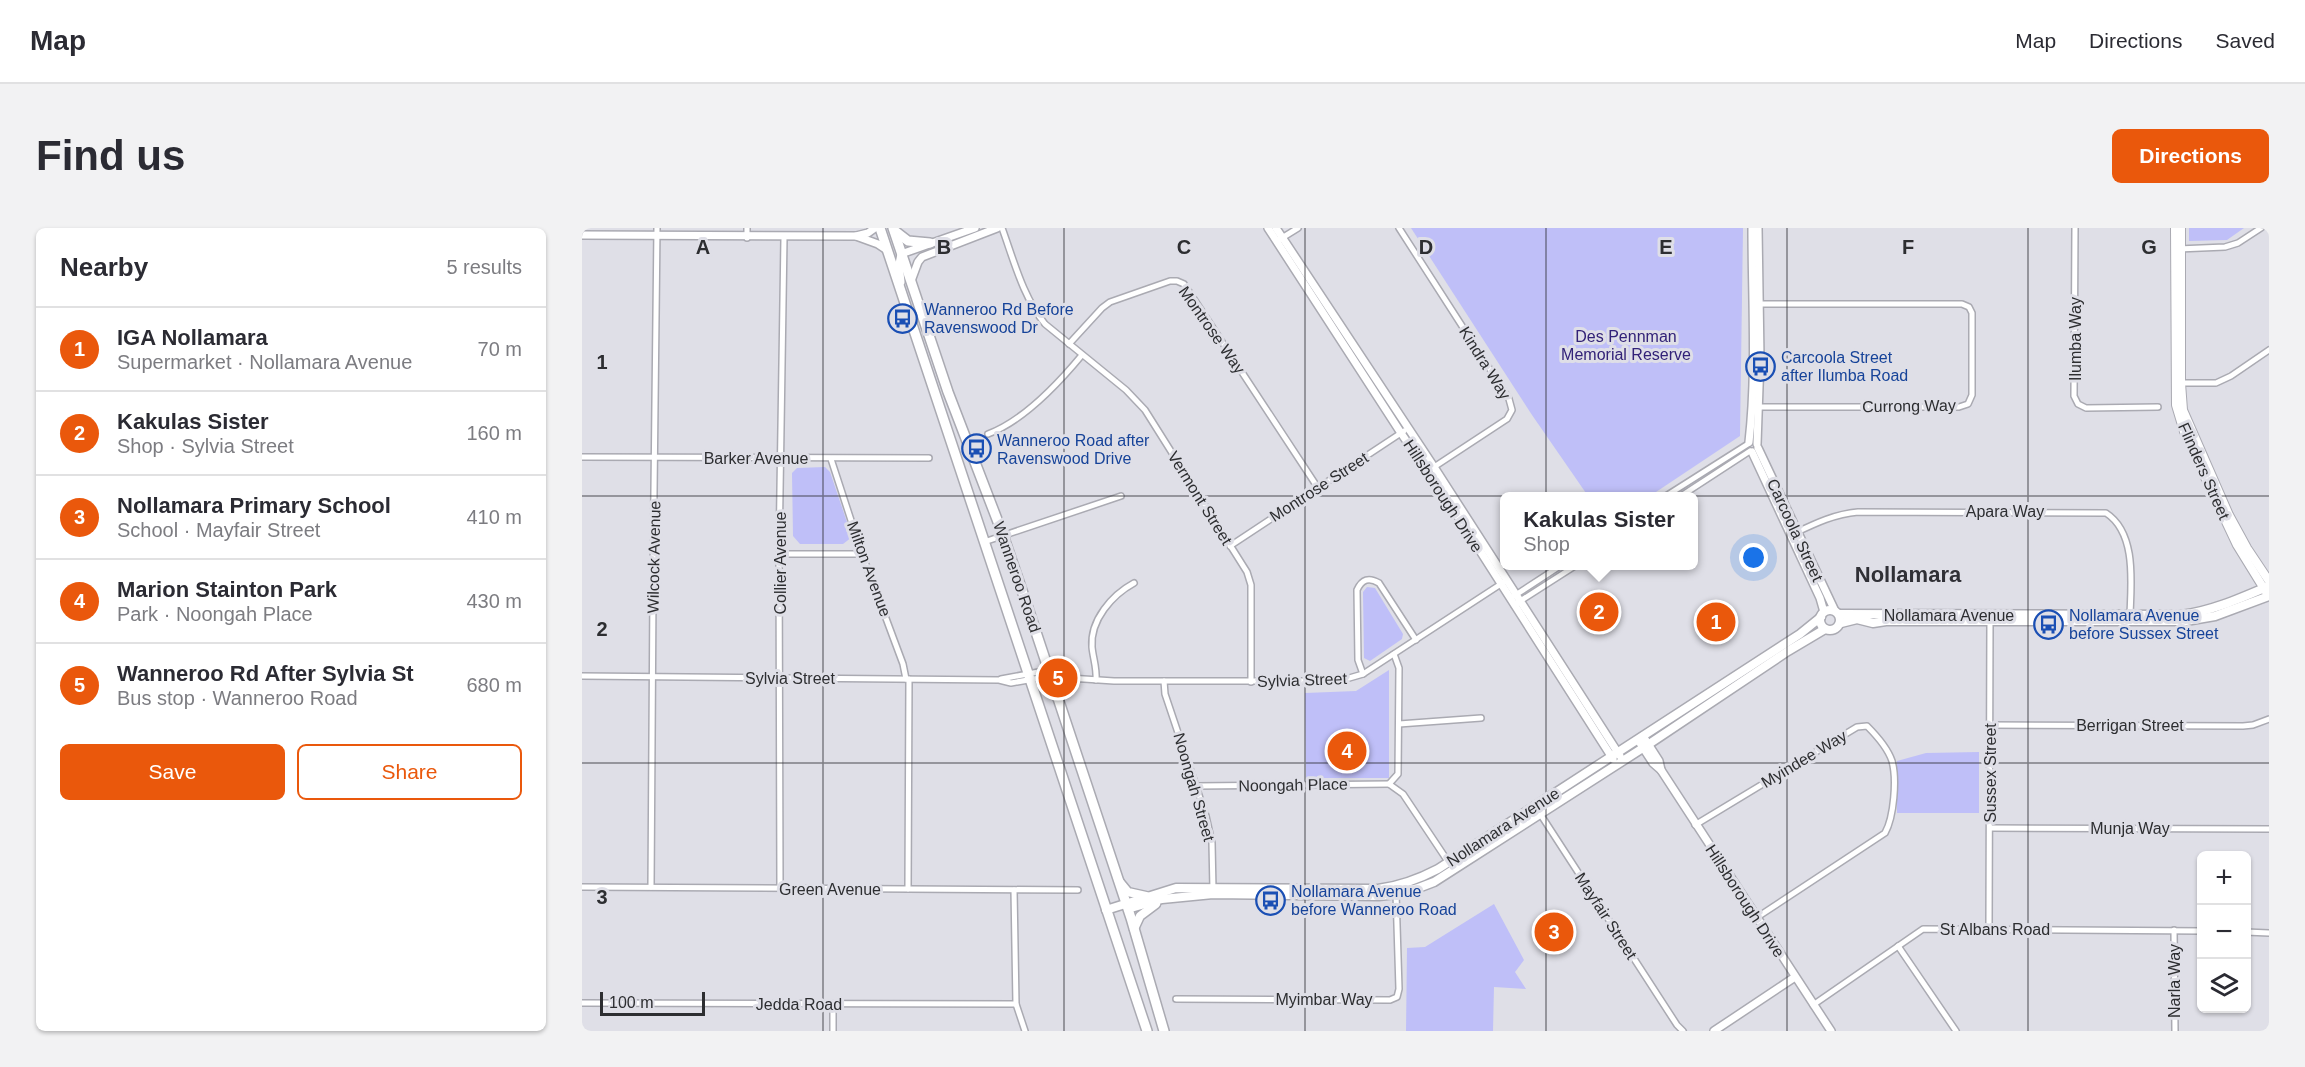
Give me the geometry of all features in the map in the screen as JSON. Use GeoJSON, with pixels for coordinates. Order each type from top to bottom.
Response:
{"type":"FeatureCollection","features":[{"type":"Feature","properties":{"kind":"highway","name":"Wanneroo Road"},"geometry":{"type":"LineString","coordinates":[[878,228],[1147,1031]]}},
{"type":"Feature","properties":{"kind":"highway","name":"Wanneroo Road"},"geometry":{"type":"LineString","coordinates":[[893,229],[966,442],[1003,535],[1050,673],[1127,906],[1164,1031]]}},
{"type":"Feature","properties":{"kind":"highway"},"geometry":{"type":"LineString","coordinates":[[893,229],[908,241],[930,243]]}},
{"type":"Feature","properties":{"kind":"main road","name":"Flinders Street"},"geometry":{"type":"LineString","coordinates":[[2175,228],[2178,383],[2176,405],[2186,435],[2237,546],[2268,588]]}},
{"type":"Feature","properties":{"kind":"main road","name":"Flinders Street"},"geometry":{"type":"LineString","coordinates":[[2177,249],[2181,228]]}},
{"type":"Feature","properties":{"kind":"main road","name":"Nollamara Avenue"},"geometry":{"type":"LineString","coordinates":[[1769,659],[1822,615],[1990,619],[2130,618],[2193,613],[2268,588]]}},
{"type":"Feature","properties":{"kind":"main road"},"geometry":{"type":"LineString","coordinates":[[1822,615],[1821,625],[1825,629]]}},
{"type":"Feature","properties":{"kind":"main road","name":"Nollamara Avenue"},"geometry":{"type":"LineString","coordinates":[[1538,810],[1614,754],[1701,703],[1769,659],[1825,629],[1833,630],[1838,616]]}},
{"type":"Feature","properties":{"kind":"main road","name":"Nollamara Avenue"},"geometry":{"type":"LineString","coordinates":[[1107,913],[1176,888],[1213,891],[1378,889],[1395,891],[1434,882],[1451,866],[1538,810],[1646,746],[1701,703]]}},
{"type":"Feature","properties":{"kind":"main road"},"geometry":{"type":"LineString","coordinates":[[1119,881],[1132,894],[1150,896]]}},
{"type":"Feature","properties":{"kind":"main road","name":"Nollamara Avenue"},"geometry":{"type":"LineString","coordinates":[[1127,906],[1213,891]]}},
{"type":"Feature","properties":{"kind":"main road"},"geometry":{"type":"LineString","coordinates":[[1134,929],[1140,916],[1166,898]]}},
{"type":"Feature","properties":{"kind":"street","name":"Wilcock Avenue"},"geometry":{"type":"LineString","coordinates":[[651,887],[651,678],[656,458],[657,228]]}},
{"type":"Feature","properties":{"kind":"street"},"geometry":{"type":"LineString","coordinates":[[747,228],[747,238]]}},
{"type":"Feature","properties":{"kind":"street"},"geometry":{"type":"LineString","coordinates":[[582,236],[784,238],[856,236],[878,228]]}},
{"type":"Feature","properties":{"kind":"street"},"geometry":{"type":"LineString","coordinates":[[905,305],[899,267],[902,254],[975,228]]}},
{"type":"Feature","properties":{"kind":"street"},"geometry":{"type":"LineString","coordinates":[[911,281],[914,270],[922,257],[997,228]]}},
{"type":"Feature","properties":{"kind":"street","name":"Vermont Street"},"geometry":{"type":"LineString","coordinates":[[1002,228],[1034,311],[1044,324],[1126,390],[1145,410],[1247,572],[1251,585],[1251,682]]}},
{"type":"Feature","properties":{"kind":"street","name":"Hillsborough Drive"},"geometry":{"type":"LineString","coordinates":[[1268,228],[1280,240],[1409,429],[1430,469],[1620,763]]}},
{"type":"Feature","properties":{"kind":"street","name":"Hillsborough Drive"},"geometry":{"type":"LineString","coordinates":[[1276,228],[1280,240],[1401,433],[1430,469]]}},
{"type":"Feature","properties":{"kind":"street"},"geometry":{"type":"LineString","coordinates":[[1280,240],[1298,228]]}},
{"type":"Feature","properties":{"kind":"street","name":"Kindra Way"},"geometry":{"type":"LineString","coordinates":[[1399,228],[1509,399],[1512,410],[1507,419],[1430,469]]}},
{"type":"Feature","properties":{"kind":"street","name":"Carcoola Street"},"geometry":{"type":"LineString","coordinates":[[1752,228],[1756,304]]}},
{"type":"Feature","properties":{"kind":"street","name":"Carcoola Street"},"geometry":{"type":"LineString","coordinates":[[1758,228],[1755,407],[1752,447],[1818,587],[1838,616]]}},
{"type":"Feature","properties":{"kind":"street","name":"Ilumba Way"},"geometry":{"type":"LineString","coordinates":[[2075,228],[2074,396],[2078,404],[2086,408],[2158,407]]}},
{"type":"Feature","properties":{"kind":"street"},"geometry":{"type":"LineString","coordinates":[[2177,249],[2225,247],[2238,243],[2261,228]]}},
{"type":"Feature","properties":{"kind":"street"},"geometry":{"type":"LineString","coordinates":[[856,236],[877,243],[886,250]]}},
{"type":"Feature","properties":{"kind":"street","name":"Collier Avenue"},"geometry":{"type":"LineString","coordinates":[[780,888],[779,554],[784,238]]}},
{"type":"Feature","properties":{"kind":"street","name":"Montrose Way"},"geometry":{"type":"LineString","coordinates":[[1069,344],[1110,302],[1170,281],[1184,284],[1318,488]]}},
{"type":"Feature","properties":{"kind":"street","name":"Currong Way"},"geometry":{"type":"LineString","coordinates":[[1755,407],[1959,407],[1968,404],[1972,395],[1972,313],[1962,304],[1756,304]]}},
{"type":"Feature","properties":{"kind":"street"},"geometry":{"type":"LineString","coordinates":[[2178,383],[2216,382],[2231,376],[2269,350]]}},
{"type":"Feature","properties":{"kind":"street"},"geometry":{"type":"LineString","coordinates":[[988,434],[1020,417],[1082,355]]}},
{"type":"Feature","properties":{"kind":"street","name":"Montrose Street"},"geometry":{"type":"LineString","coordinates":[[1230,546],[1409,429]]}},
{"type":"Feature","properties":{"kind":"street"},"geometry":{"type":"LineString","coordinates":[[1673,492],[1752,447]]}},
{"type":"Feature","properties":{"kind":"street"},"geometry":{"type":"LineString","coordinates":[[1688,492],[1752,447]]}},
{"type":"Feature","properties":{"kind":"street","name":"Barker Avenue"},"geometry":{"type":"LineString","coordinates":[[582,457],[930,458]]}},
{"type":"Feature","properties":{"kind":"street","name":"Milton Avenue"},"geometry":{"type":"LineString","coordinates":[[831,459],[862,554],[908,679],[908,889]]}},
{"type":"Feature","properties":{"kind":"street"},"geometry":{"type":"LineString","coordinates":[[984,542],[1121,496]]}},
{"type":"Feature","properties":{"kind":"street","name":"Apara Way"},"geometry":{"type":"LineString","coordinates":[[1793,533],[1823,519],[1858,512],[2106,513],[2113,517],[2129,549],[2132,569],[2130,618]]}},
{"type":"Feature","properties":{"kind":"street"},"geometry":{"type":"LineString","coordinates":[[779,554],[862,554]]}},
{"type":"Feature","properties":{"kind":"street"},"geometry":{"type":"LineString","coordinates":[[1515,600],[1555,570]]}},
{"type":"Feature","properties":{"kind":"street"},"geometry":{"type":"LineString","coordinates":[[1515,600],[1568,570]]}},
{"type":"Feature","properties":{"kind":"street"},"geometry":{"type":"LineString","coordinates":[[1364,674],[1358,660],[1357,590],[1365,579],[1372,579],[1379,583],[1416,640]]}},
{"type":"Feature","properties":{"kind":"street","name":"Sylvia Street"},"geometry":{"type":"LineString","coordinates":[[1069,678],[1251,682],[1339,681],[1364,674],[1503,582]]}},
{"type":"Feature","properties":{"kind":"street"},"geometry":{"type":"LineString","coordinates":[[1096,680],[1096,662],[1092,649],[1095,625],[1112,598],[1121,590],[1134,584]]}},
{"type":"Feature","properties":{"kind":"street","name":"Carcoola Street"},"geometry":{"type":"LineString","coordinates":[[1818,587],[1822,615]]}},
{"type":"Feature","properties":{"kind":"street","name":"Sussex Street"},"geometry":{"type":"LineString","coordinates":[[1989,929],[1990,619]]}},
{"type":"Feature","properties":{"kind":"street"},"geometry":{"type":"LineString","coordinates":[[1394,654],[1399,668],[1398,774],[1389,783],[1403,794],[1451,866]]}},
{"type":"Feature","properties":{"kind":"street","name":"Sylvia Street"},"geometry":{"type":"LineString","coordinates":[[582,676],[999,680],[1011,683],[1050,673]]}},
{"type":"Feature","properties":{"kind":"street","name":"Noongah Street"},"geometry":{"type":"LineString","coordinates":[[1164,681],[1165,694],[1197,786],[1212,843],[1213,891]]}},
{"type":"Feature","properties":{"kind":"street"},"geometry":{"type":"LineString","coordinates":[[1399,724],[1481,718]]}},
{"type":"Feature","properties":{"kind":"street","name":"Berrigan Street"},"geometry":{"type":"LineString","coordinates":[[1990,725],[2243,726],[2269,719]]}},
{"type":"Feature","properties":{"kind":"street","name":"Myindee Way"},"geometry":{"type":"LineString","coordinates":[[1695,825],[1857,727],[1867,726],[1891,758],[1894,769],[1893,813],[1885,833],[1756,918]]}},
{"type":"Feature","properties":{"kind":"street","name":"Hillsborough Drive"},"geometry":{"type":"LineString","coordinates":[[1640,738],[1659,761],[1661,770],[1695,825],[1831,1031]]}},
{"type":"Feature","properties":{"kind":"street","name":"Noongah Place"},"geometry":{"type":"LineString","coordinates":[[1197,786],[1389,783]]}},
{"type":"Feature","properties":{"kind":"street","name":"Mayfair Street"},"geometry":{"type":"LineString","coordinates":[[1538,810],[1677,1028],[1683,1031]]}},
{"type":"Feature","properties":{"kind":"street","name":"Munja Way"},"geometry":{"type":"LineString","coordinates":[[1990,828],[2269,829]]}},
{"type":"Feature","properties":{"kind":"street","name":"Green Avenue"},"geometry":{"type":"LineString","coordinates":[[582,887],[1078,890]]}},
{"type":"Feature","properties":{"kind":"street"},"geometry":{"type":"LineString","coordinates":[[1014,890],[1016,1004],[1025,1031]]}},
{"type":"Feature","properties":{"kind":"street","name":"Myimbar Way"},"geometry":{"type":"LineString","coordinates":[[1176,999],[1389,1000],[1396,997],[1399,989],[1395,891]]}},
{"type":"Feature","properties":{"kind":"street","name":"St Albans Road"},"geometry":{"type":"LineString","coordinates":[[1813,1005],[1923,929],[2197,931]]}},
{"type":"Feature","properties":{"kind":"street","name":"Narla Way"},"geometry":{"type":"LineString","coordinates":[[2174,930],[2175,1031]]}},
{"type":"Feature","properties":{"kind":"street"},"geometry":{"type":"LineString","coordinates":[[2251,932],[2269,933]]}},
{"type":"Feature","properties":{"kind":"street"},"geometry":{"type":"LineString","coordinates":[[1898,946],[1956,1031]]}},
{"type":"Feature","properties":{"kind":"street"},"geometry":{"type":"LineString","coordinates":[[1714,1031],[1795,977]]}},
{"type":"Feature","properties":{"kind":"street","name":"Jedda Road"},"geometry":{"type":"LineString","coordinates":[[582,1003],[1016,1004]]}},
{"type":"Feature","properties":{"kind":"street"},"geometry":{"type":"LineString","coordinates":[[833,1004],[833,1031]]}},
{"type":"Feature","properties":{"kind":"green space","name":"Des Pennman Memorial Reserve"},"geometry":{"type":"Polygon","coordinates":[[[1411,228],[1743,228],[1740,436],[1656,492],[1585,492],[1532,415],[1411,228]]]}},
{"type":"Feature","properties":{"kind":"green space"},"geometry":{"type":"Polygon","coordinates":[[[2189,228],[2244,228],[2227,240],[2189,241],[2189,228]]]}},
{"type":"Feature","properties":{"kind":"green space"},"geometry":{"type":"Polygon","coordinates":[[[825,467],[830,472],[852,537],[843,544],[800,544],[793,536],[792,473],[797,468],[825,467]]]}},
{"type":"Feature","properties":{"kind":"green space"},"geometry":{"type":"Polygon","coordinates":[[[1367,587],[1375,588],[1403,634],[1402,639],[1370,661],[1364,658],[1363,592],[1367,587]]]}},
{"type":"Feature","properties":{"kind":"green space"},"geometry":{"type":"Polygon","coordinates":[[[1389,670],[1389,778],[1306,778],[1305,693],[1356,691],[1389,670]]]}},
{"type":"Feature","properties":{"kind":"green space"},"geometry":{"type":"Polygon","coordinates":[[[1979,752],[1979,813],[1897,813],[1897,761],[1926,753],[1979,752]]]}},
{"type":"Feature","properties":{"kind":"green space"},"geometry":{"type":"Polygon","coordinates":[[[1494,904],[1524,960],[1515,972],[1526,989],[1494,987],[1493,1031],[1406,1031],[1407,948],[1425,947],[1494,904]]]}},
{"type":"Feature","properties":{"kind":"place","name":"Wanneroo Rd Before Ravenswood Dr"},"geometry":{"type":"Point","coordinates":[903,318]}},
{"type":"Feature","properties":{"kind":"place","name":"Carcoola Street after Ilumba Road"},"geometry":{"type":"Point","coordinates":[1760,366]}},
{"type":"Feature","properties":{"kind":"place","name":"Wanneroo Road after Ravenswood Drive"},"geometry":{"type":"Point","coordinates":[976,449]}},
{"type":"Feature","properties":{"kind":"place","name":"Kakulas Sister"},"geometry":{"type":"Point","coordinates":[1599,612]}},
{"type":"Feature","properties":{"kind":"place","name":"IGA Nollamara"},"geometry":{"type":"Point","coordinates":[1716,622]}},
{"type":"Feature","properties":{"kind":"place","name":"Nollamara Avenue before Sussex Street"},"geometry":{"type":"Point","coordinates":[2048,624]}},
{"type":"Feature","properties":{"kind":"place","name":"Wanneroo Rd After Sylvia St"},"geometry":{"type":"Point","coordinates":[1058,678]}},
{"type":"Feature","properties":{"kind":"place","name":"Marion Stainton Park"},"geometry":{"type":"Point","coordinates":[1347,751]}},
{"type":"Feature","properties":{"kind":"place","name":"Nollamara Avenue before Wanneroo Road"},"geometry":{"type":"Point","coordinates":[1270,900]}},
{"type":"Feature","properties":{"kind":"place","name":"Nollamara Primary School"},"geometry":{"type":"Point","coordinates":[1554,932]}},
{"type":"Feature","properties":{"kind":"district","name":"Nollamara"},"geometry":{"type":"Point","coordinates":[1908,574]}}]}
